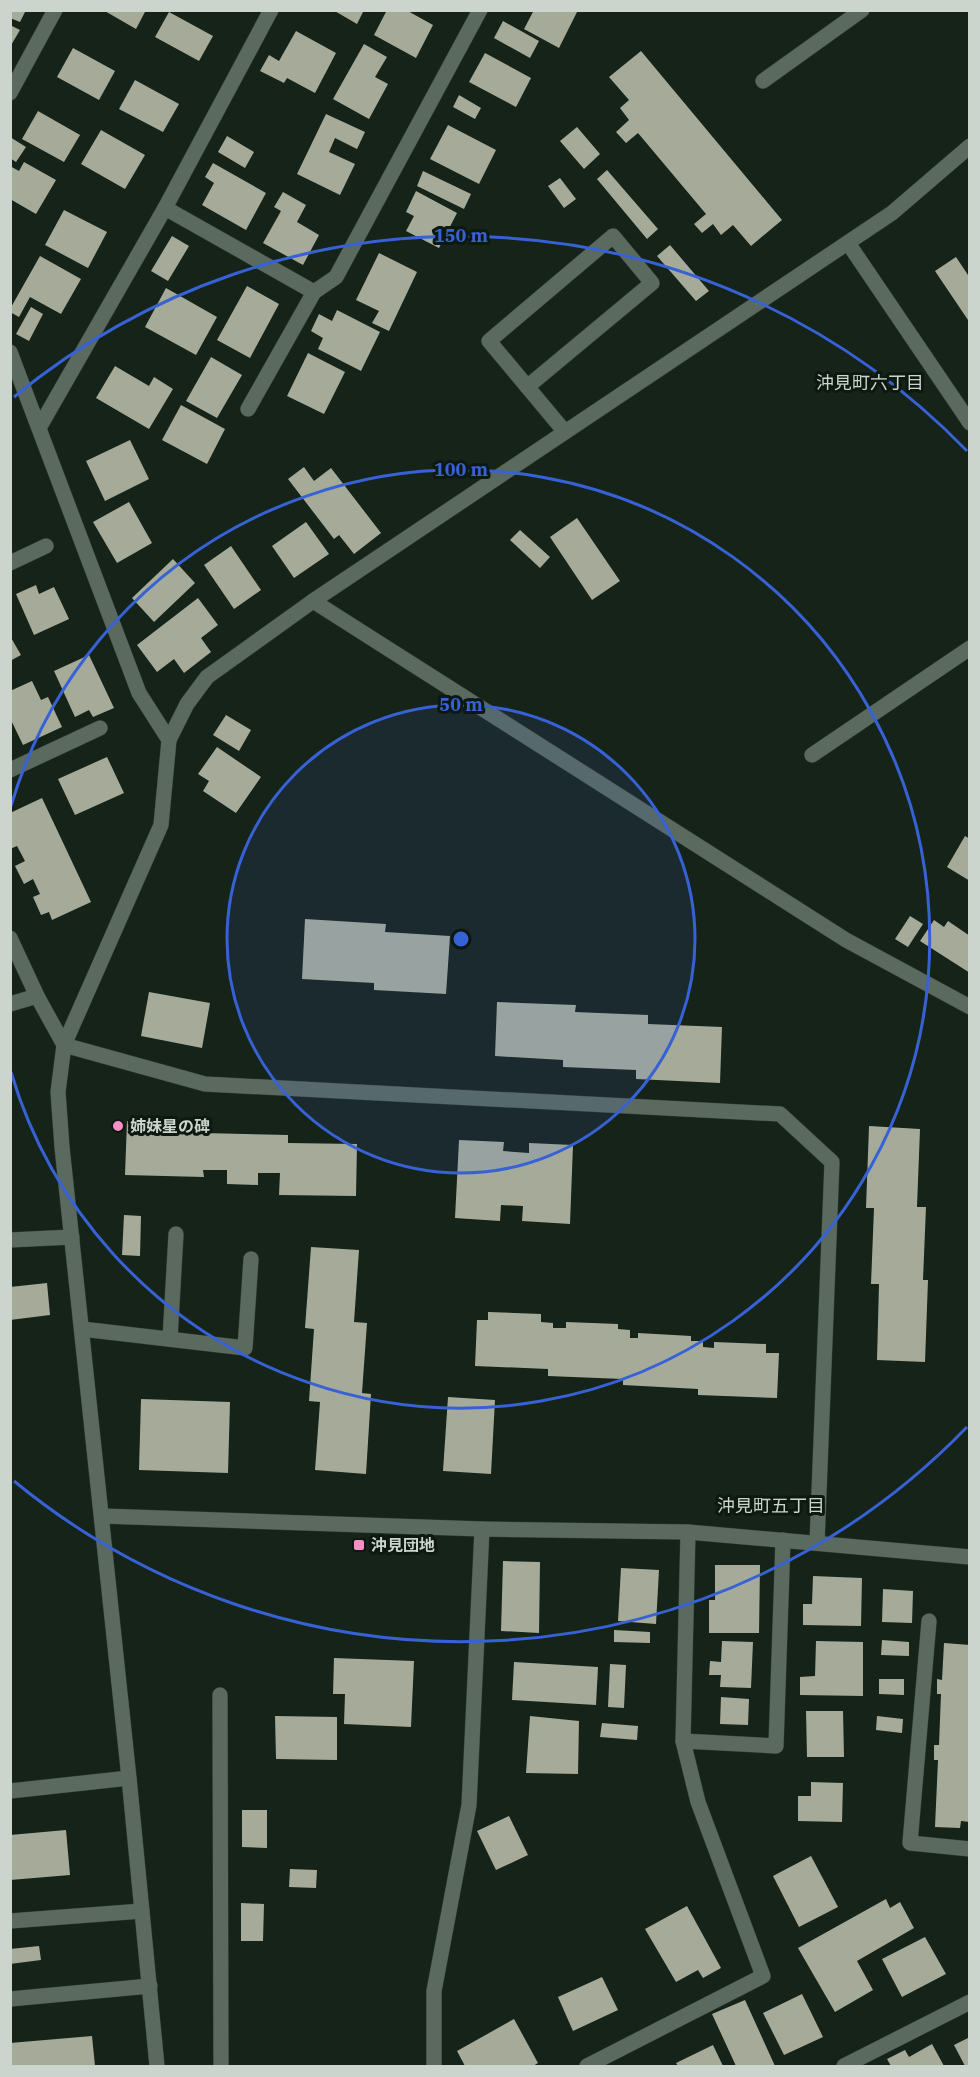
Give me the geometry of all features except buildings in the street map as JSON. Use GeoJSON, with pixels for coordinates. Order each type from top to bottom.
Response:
{"type":"FeatureCollection","features":[{"type":"Feature","properties":{"kind":"street"},"geometry":{"type":"LineString","coordinates":[[10,93],[55,10]]}},
{"type":"Feature","properties":{"kind":"street"},"geometry":{"type":"LineString","coordinates":[[39,428],[165,208],[271,10]]}},
{"type":"Feature","properties":{"kind":"street"},"geometry":{"type":"LineString","coordinates":[[248,409],[314,292],[336,277],[480,10]]}},
{"type":"Feature","properties":{"kind":"street"},"geometry":{"type":"LineString","coordinates":[[763,81],[862,10]]}},
{"type":"Feature","properties":{"kind":"street"},"geometry":{"type":"LineString","coordinates":[[157,2067],[58,1092],[64,1045],[161,825],[169,740],[187,704],[207,677],[313,601],[892,213],[969,146]]}},
{"type":"Feature","properties":{"kind":"street"},"geometry":{"type":"LineString","coordinates":[[165,208],[314,292]]}},
{"type":"Feature","properties":{"kind":"street"},"geometry":{"type":"LineString","coordinates":[[527,387],[652,283],[613,236],[489,341],[527,387],[566,432]]}},
{"type":"Feature","properties":{"kind":"street"},"geometry":{"type":"LineString","coordinates":[[848,243],[969,423]]}},
{"type":"Feature","properties":{"kind":"street"},"geometry":{"type":"LineString","coordinates":[[10,352],[139,693],[169,740]]}},
{"type":"Feature","properties":{"kind":"street"},"geometry":{"type":"LineString","coordinates":[[10,563],[46,546]]}},
{"type":"Feature","properties":{"kind":"street"},"geometry":{"type":"LineString","coordinates":[[313,601],[846,940],[969,1007]]}},
{"type":"Feature","properties":{"kind":"street"},"geometry":{"type":"LineString","coordinates":[[812,756],[969,648]]}},
{"type":"Feature","properties":{"kind":"street"},"geometry":{"type":"LineString","coordinates":[[10,770],[100,728]]}},
{"type":"Feature","properties":{"kind":"street"},"geometry":{"type":"LineString","coordinates":[[10,938],[37,996],[64,1045],[205,1084],[780,1114],[832,1162],[816,1543]]}},
{"type":"Feature","properties":{"kind":"street"},"geometry":{"type":"LineString","coordinates":[[10,1004],[37,996]]}},
{"type":"Feature","properties":{"kind":"street"},"geometry":{"type":"LineString","coordinates":[[170,1339],[176,1234]]}},
{"type":"Feature","properties":{"kind":"street"},"geometry":{"type":"LineString","coordinates":[[10,1240],[72,1237]]}},
{"type":"Feature","properties":{"kind":"street"},"geometry":{"type":"LineString","coordinates":[[82,1329],[245,1348],[251,1259]]}},
{"type":"Feature","properties":{"kind":"street"},"geometry":{"type":"LineString","coordinates":[[102,1516],[482,1529],[688,1532],[969,1557]]}},
{"type":"Feature","properties":{"kind":"street"},"geometry":{"type":"LineString","coordinates":[[434,2067],[434,1991],[469,1805],[482,1529]]}},
{"type":"Feature","properties":{"kind":"street"},"geometry":{"type":"LineString","coordinates":[[587,2067],[763,1976],[698,1802],[682,1741],[688,1532]]}},
{"type":"Feature","properties":{"kind":"street"},"geometry":{"type":"LineString","coordinates":[[682,1741],[776,1746],[783,1540]]}},
{"type":"Feature","properties":{"kind":"street"},"geometry":{"type":"LineString","coordinates":[[929,1621],[910,1843],[969,1849]]}},
{"type":"Feature","properties":{"kind":"street"},"geometry":{"type":"LineString","coordinates":[[220,1695],[221,2067]]}},
{"type":"Feature","properties":{"kind":"street"},"geometry":{"type":"LineString","coordinates":[[10,1791],[129,1778]]}},
{"type":"Feature","properties":{"kind":"street"},"geometry":{"type":"LineString","coordinates":[[10,1921],[142,1911]]}},
{"type":"Feature","properties":{"kind":"street"},"geometry":{"type":"LineString","coordinates":[[10,1999],[150,1986]]}},
{"type":"Feature","properties":{"kind":"street"},"geometry":{"type":"LineString","coordinates":[[844,2067],[969,2002]]}},
{"type":"Feature","properties":{"kind":"place","name":"姉妹星の碑"},"geometry":{"type":"Point","coordinates":[118,1126]}},
{"type":"Feature","properties":{"kind":"place","name":"沖見団地"},"geometry":{"type":"Point","coordinates":[359,1545]}},
{"type":"Feature","properties":{"kind":"district","name":"沖見町六丁目"},"geometry":{"type":"Point","coordinates":[870,383]}},
{"type":"Feature","properties":{"kind":"district","name":"沖見町五丁目"},"geometry":{"type":"Point","coordinates":[771,1506]}}]}
